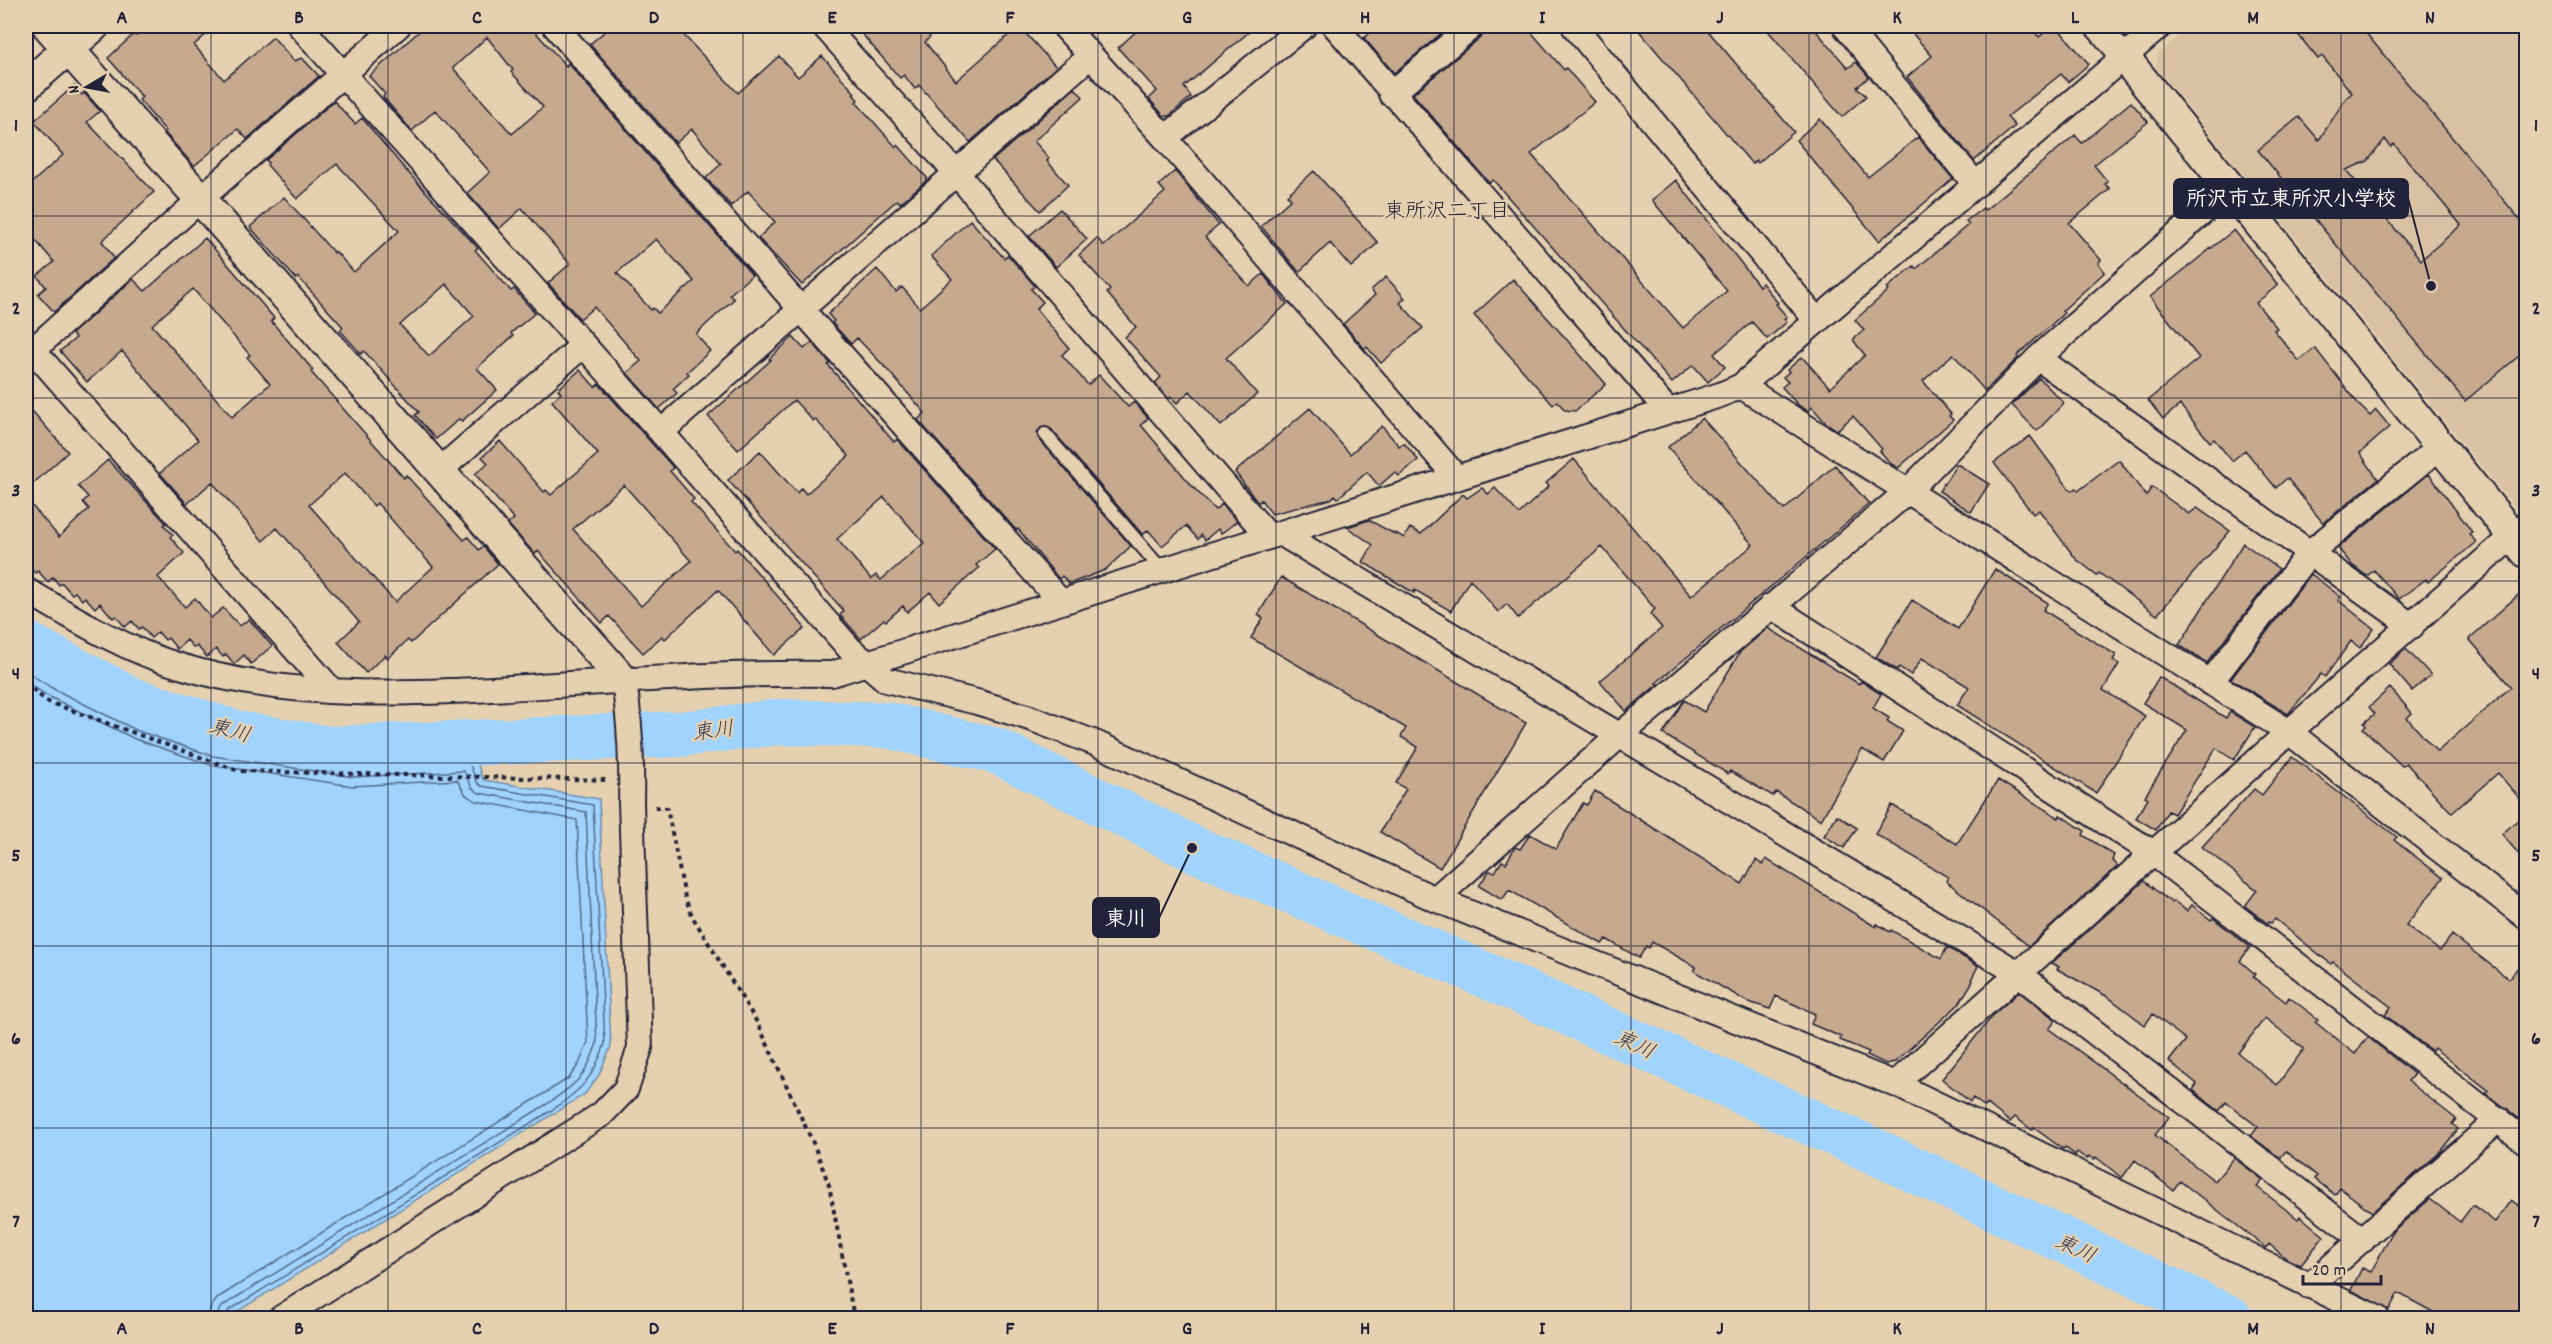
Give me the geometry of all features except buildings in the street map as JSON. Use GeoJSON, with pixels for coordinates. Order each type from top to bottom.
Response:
{"type":"FeatureCollection","features":[{"type":"Feature","properties":{"kind":"street"},"geometry":{"type":"LineString","coordinates":[[48,26],[624,681],[630,716],[640,1048],[626,1089],[602,1114],[281,1318]]}},
{"type":"Feature","properties":{"kind":"street"},"geometry":{"type":"LineString","coordinates":[[26,86],[94,26]]}},
{"type":"Feature","properties":{"kind":"street"},"geometry":{"type":"LineString","coordinates":[[300,26],[661,432],[849,648],[886,680],[988,705],[1030,718],[1095,743],[1434,899],[1895,1084],[2377,1318]]}},
{"type":"Feature","properties":{"kind":"street"},"geometry":{"type":"LineString","coordinates":[[332,691],[33,351],[201,198],[398,26]]}},
{"type":"Feature","properties":{"kind":"street"},"geometry":{"type":"LineString","coordinates":[[555,26],[802,310],[1060,601]]}},
{"type":"Feature","properties":{"kind":"street"},"geometry":{"type":"LineString","coordinates":[[825,26],[1275,535],[2018,973],[2363,1240]]}},
{"type":"Feature","properties":{"kind":"street"},"geometry":{"type":"LineString","coordinates":[[1064,26],[1166,138],[1456,478]]}},
{"type":"Feature","properties":{"kind":"street"},"geometry":{"type":"LineString","coordinates":[[1166,138],[1304,26]]}},
{"type":"Feature","properties":{"kind":"street"},"geometry":{"type":"LineString","coordinates":[[1335,26],[1391,94],[1668,411]]}},
{"type":"Feature","properties":{"kind":"street"},"geometry":{"type":"LineString","coordinates":[[1391,94],[1472,26]]}},
{"type":"Feature","properties":{"kind":"street"},"geometry":{"type":"LineString","coordinates":[[1574,26],[1817,321]]}},
{"type":"Feature","properties":{"kind":"street"},"geometry":{"type":"LineString","coordinates":[[1845,26],[1976,185]]}},
{"type":"Feature","properties":{"kind":"street"},"geometry":{"type":"LineString","coordinates":[[1895,1084],[2289,732],[2412,626],[2522,537],[2440,447],[2097,26]]}},
{"type":"Feature","properties":{"kind":"street"},"geometry":{"type":"LineString","coordinates":[[26,590],[95,632],[179,666],[252,684],[332,691],[456,692],[624,681],[788,674],[832,675],[1741,386],[2160,26]]}},
{"type":"Feature","properties":{"kind":"street"},"geometry":{"type":"LineString","coordinates":[[661,432],[1090,56]]}},
{"type":"Feature","properties":{"kind":"street"},"geometry":{"type":"LineString","coordinates":[[1434,899],[1619,736],[1907,492],[2038,358],[2230,188]]}},
{"type":"Feature","properties":{"kind":"street"},"geometry":{"type":"LineString","coordinates":[[439,471],[583,345]]}},
{"type":"Feature","properties":{"kind":"street"},"geometry":{"type":"LineString","coordinates":[[2038,358],[2412,626]]}},
{"type":"Feature","properties":{"kind":"street"},"geometry":{"type":"LineString","coordinates":[[1741,386],[2289,732],[2526,917]]}},
{"type":"Feature","properties":{"kind":"street"},"geometry":{"type":"LineString","coordinates":[[2211,683],[2309,553],[2440,447]]}},
{"type":"Feature","properties":{"kind":"street"},"geometry":{"type":"LineString","coordinates":[[1771,606],[2153,853],[2526,1142]]}},
{"type":"Feature","properties":{"kind":"street"},"geometry":{"type":"LineString","coordinates":[[2309,1286],[2499,1119]]}},
{"type":"Feature","properties":{"kind":"lane"},"geometry":{"type":"LineString","coordinates":[[1045,434],[1162,570]]}},
{"type":"Feature","properties":{"kind":"path"},"geometry":{"type":"LineString","coordinates":[[26,682],[46,701],[239,771],[308,771],[631,783],[668,808],[685,897],[692,916],[758,1023],[814,1145],[829,1185],[854,1318]]}},
{"type":"Feature","properties":{"kind":"shaded area"},"geometry":{"type":"Polygon","coordinates":[[[2191,26],[2526,26],[2526,506],[2519,512],[2156,67],[2158,54],[2191,26]]]}},
{"type":"Feature","properties":{"kind":"water"},"geometry":{"type":"Polygon","coordinates":[[[26,655],[56,675],[143,718],[216,743],[355,763],[475,757],[483,780],[599,799],[611,1046],[599,1075],[585,1094],[227,1318],[26,1318],[26,655]]]}},
{"type":"Feature","properties":{"kind":"waterway","name":"東川"},"geometry":{"type":"LineString","coordinates":[[26,644],[131,700],[237,734],[329,749],[680,734],[780,722],[887,725],[997,751],[1192,848],[1492,978],[1885,1156],[2229,1318]]}},
{"type":"Feature","properties":{"kind":"place","name":"所沢市立東所沢小学校"},"geometry":{"type":"Point","coordinates":[2431,286]}},
{"type":"Feature","properties":{"kind":"place","name":"東川"},"geometry":{"type":"Point","coordinates":[1192,848]}},
{"type":"Feature","properties":{"kind":"district","name":"東所沢二丁目"},"geometry":{"type":"Point","coordinates":[1447,210]}}]}
